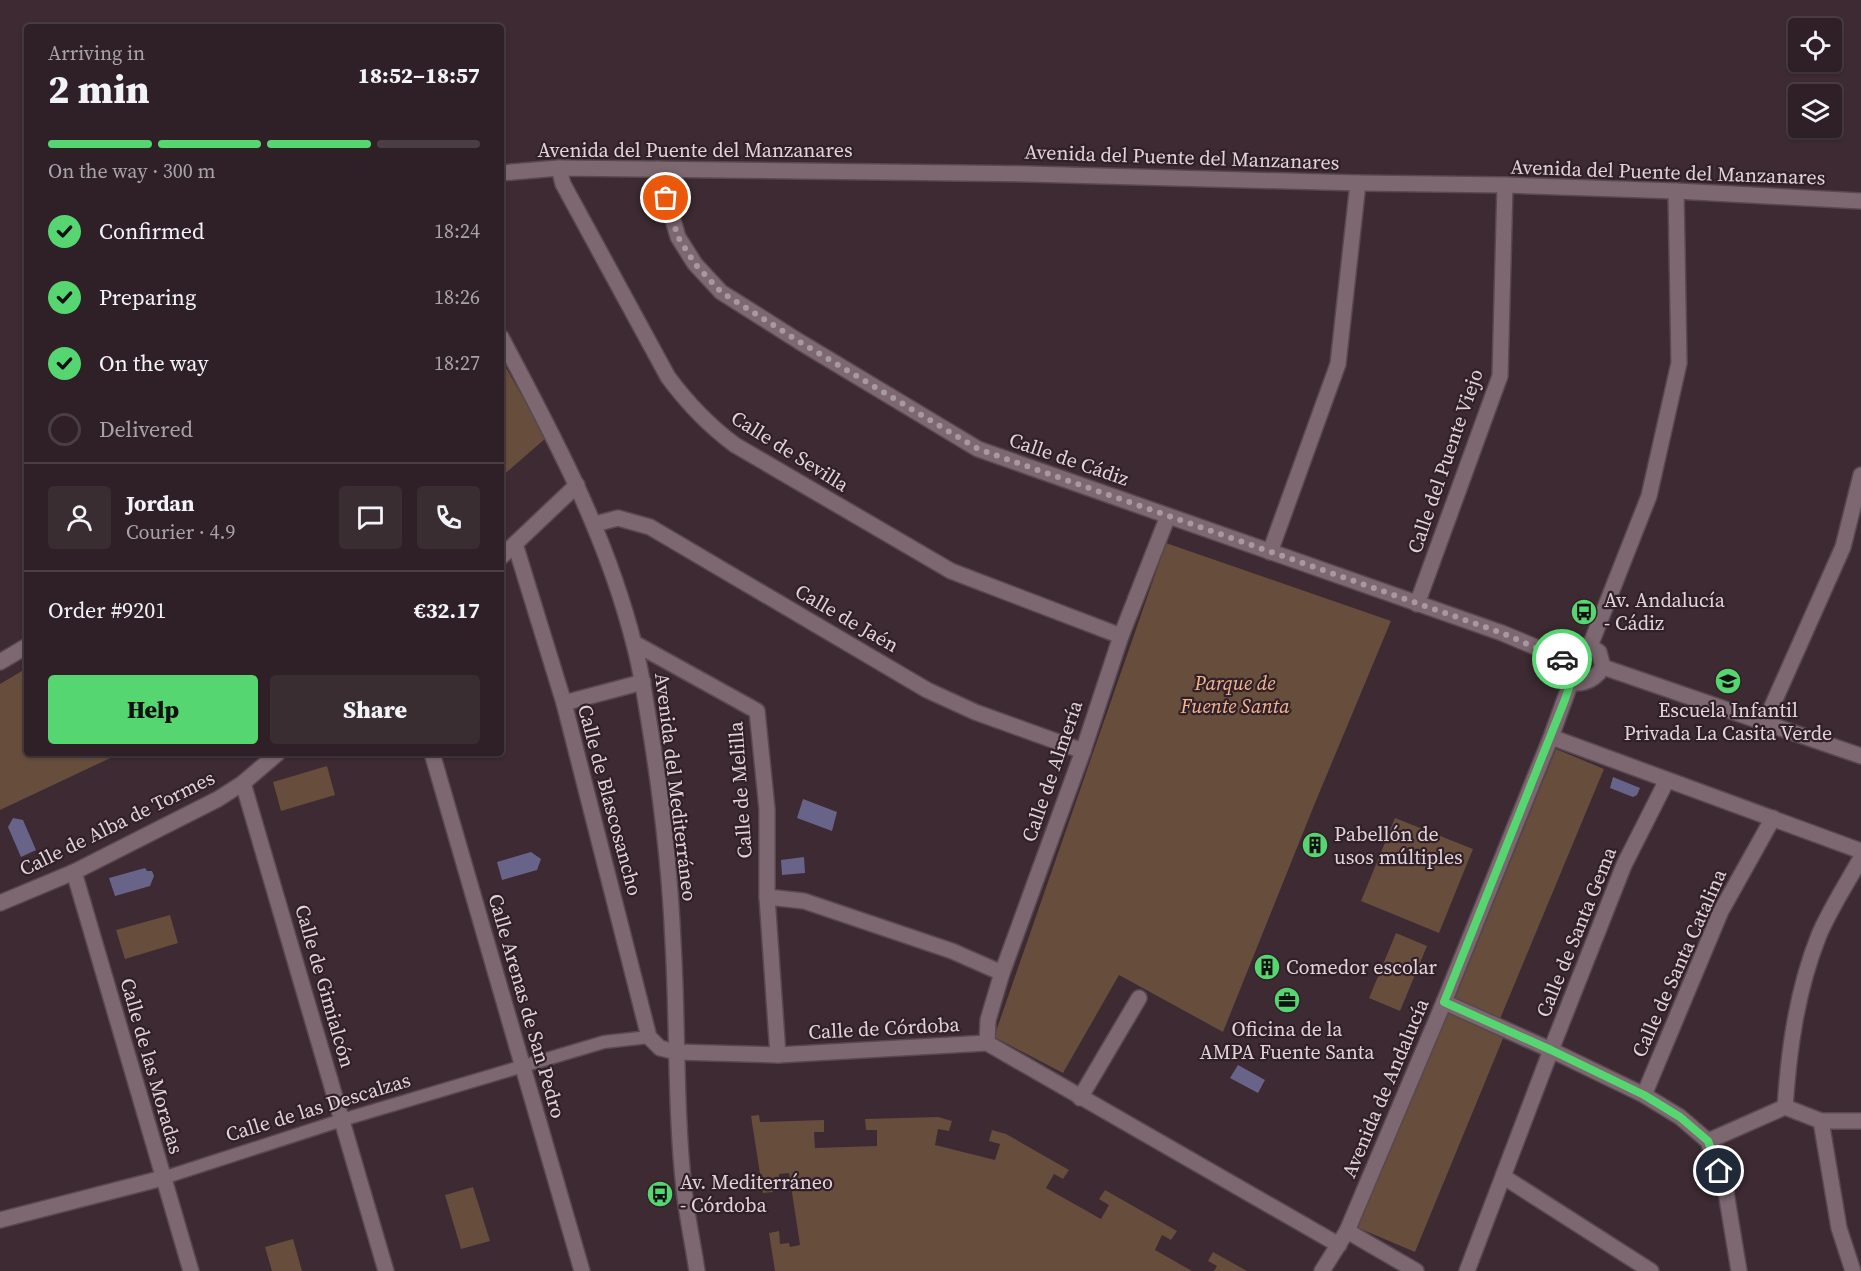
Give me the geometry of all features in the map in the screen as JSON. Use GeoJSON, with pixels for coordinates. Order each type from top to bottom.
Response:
{"type":"FeatureCollection","features":[{"type":"Feature","properties":{"kind":"street","name":"Avenida del Puente del Manzanares"},"geometry":{"type":"LineString","coordinates":[[504,173],[559,168],[1029,174],[1504,185],[1861,201]]}},
{"type":"Feature","properties":{"kind":"street","name":"Calle de Sevilla"},"geometry":{"type":"LineString","coordinates":[[559,168],[563,184],[668,377],[687,403],[710,426],[735,445],[951,571],[1121,636]]}},
{"type":"Feature","properties":{"kind":"street","name":"Calle de Cádiz"},"geometry":{"type":"LineString","coordinates":[[658,169],[678,237],[695,264],[721,292],[978,449],[1502,633],[1562,658]]}},
{"type":"Feature","properties":{"kind":"street"},"geometry":{"type":"LineString","coordinates":[[1270,552],[1338,364],[1358,183]]}},
{"type":"Feature","properties":{"kind":"street","name":"Calle del Puente Viejo"},"geometry":{"type":"LineString","coordinates":[[1417,604],[1500,376],[1504,185]]}},
{"type":"Feature","properties":{"kind":"street"},"geometry":{"type":"LineString","coordinates":[[1590,646],[1649,496],[1679,363],[1676,191]]}},
{"type":"Feature","properties":{"kind":"street","name":"Avenida del Mediterráneo"},"geometry":{"type":"LineString","coordinates":[[504,343],[567,462],[595,524],[634,643],[643,682],[657,768],[667,855],[674,941],[676,1052],[684,1191],[698,1271]]}},
{"type":"Feature","properties":{"kind":"street"},"geometry":{"type":"LineString","coordinates":[[1765,722],[1843,547],[1861,475]]}},
{"type":"Feature","properties":{"kind":"street"},"geometry":{"type":"LineString","coordinates":[[504,554],[577,485]]}},
{"type":"Feature","properties":{"kind":"street","name":"Calle de Almería"},"geometry":{"type":"LineString","coordinates":[[987,1043],[988,1020],[1002,974],[1083,751],[1121,636],[1168,516]]}},
{"type":"Feature","properties":{"kind":"street","name":"Calle de Jaén"},"geometry":{"type":"LineString","coordinates":[[595,524],[618,518],[650,527],[927,690],[975,712],[1083,751]]}},
{"type":"Feature","properties":{"kind":"street","name":"Calle de Blascosancho"},"geometry":{"type":"LineString","coordinates":[[515,544],[564,703],[649,1037]]}},
{"type":"Feature","properties":{"kind":"street","name":"Calle de Melilla"},"geometry":{"type":"LineString","coordinates":[[634,643],[757,711],[767,809],[767,897],[778,1055]]}},
{"type":"Feature","properties":{"kind":"street"},"geometry":{"type":"LineString","coordinates":[[1590,646],[1599,652],[1603,659],[1603,667],[1597,676],[1589,681],[1571,682],[1560,673],[1562,658],[1574,648],[1590,646]]}},
{"type":"Feature","properties":{"kind":"street"},"geometry":{"type":"LineString","coordinates":[[0,662],[24,648]]}},
{"type":"Feature","properties":{"kind":"street"},"geometry":{"type":"LineString","coordinates":[[1603,667],[1861,756]]}},
{"type":"Feature","properties":{"kind":"street"},"geometry":{"type":"LineString","coordinates":[[564,703],[643,682]]}},
{"type":"Feature","properties":{"kind":"street","name":"Avenida de Andalucía"},"geometry":{"type":"LineString","coordinates":[[1322,1271],[1347,1231],[1444,1002],[1571,682]]}},
{"type":"Feature","properties":{"kind":"street"},"geometry":{"type":"LineString","coordinates":[[1551,737],[1861,851]]}},
{"type":"Feature","properties":{"kind":"street","name":"Calle de Alba de Tormes"},"geometry":{"type":"LineString","coordinates":[[0,903],[74,872],[218,799],[243,783],[274,756]]}},
{"type":"Feature","properties":{"kind":"street","name":"Calle Arenas de San Pedro"},"geometry":{"type":"LineString","coordinates":[[433,756],[582,1271]]}},
{"type":"Feature","properties":{"kind":"street","name":"Calle de Santa Gema"},"geometry":{"type":"LineString","coordinates":[[1467,1271],[1624,865],[1667,780]]}},
{"type":"Feature","properties":{"kind":"street","name":"Calle de Gimialcón"},"geometry":{"type":"LineString","coordinates":[[243,783],[386,1271]]}},
{"type":"Feature","properties":{"kind":"street","name":"Calle de Santa Catalina"},"geometry":{"type":"LineString","coordinates":[[1644,1095],[1721,911],[1773,818]]}},
{"type":"Feature","properties":{"kind":"street"},"geometry":{"type":"LineString","coordinates":[[1785,1107],[1789,1055],[1800,996],[1820,934],[1861,858]]}},
{"type":"Feature","properties":{"kind":"street","name":"Calle de las Moradas"},"geometry":{"type":"LineString","coordinates":[[74,872],[190,1271]]}},
{"type":"Feature","properties":{"kind":"street"},"geometry":{"type":"LineString","coordinates":[[767,897],[804,901],[952,951],[1002,974]]}},
{"type":"Feature","properties":{"kind":"street"},"geometry":{"type":"LineString","coordinates":[[1080,1098],[1140,998]]}},
{"type":"Feature","properties":{"kind":"street"},"geometry":{"type":"LineString","coordinates":[[1444,1002],[1644,1095],[1680,1117],[1708,1141],[1725,1186],[1735,1267]]}},
{"type":"Feature","properties":{"kind":"street"},"geometry":{"type":"LineString","coordinates":[[649,1037],[660,1048],[676,1052]]}},
{"type":"Feature","properties":{"kind":"street","name":"Calle de las Descalzas"},"geometry":{"type":"LineString","coordinates":[[0,1220],[164,1178],[342,1120],[604,1042],[649,1037]]}},
{"type":"Feature","properties":{"kind":"street","name":"Calle de Córdoba"},"geometry":{"type":"LineString","coordinates":[[676,1052],[778,1055],[987,1043],[1339,1245]]}},
{"type":"Feature","properties":{"kind":"street"},"geometry":{"type":"LineString","coordinates":[[1708,1141],[1785,1107],[1821,1121],[1861,1122]]}},
{"type":"Feature","properties":{"kind":"street"},"geometry":{"type":"LineString","coordinates":[[1821,1121],[1839,1228],[1853,1271]]}},
{"type":"Feature","properties":{"kind":"street"},"geometry":{"type":"LineString","coordinates":[[1504,1177],[1651,1271]]}},
{"type":"Feature","properties":{"kind":"street"},"geometry":{"type":"LineString","coordinates":[[1347,1231],[1416,1271]]}},
{"type":"Feature","properties":{"kind":"green space"},"geometry":{"type":"Polygon","coordinates":[[[504,364],[546,438],[504,474],[504,364]]]}},
{"type":"Feature","properties":{"kind":"green space","name":"Parque de Fuente Santa"},"geometry":{"type":"Polygon","coordinates":[[[1166,543],[1391,621],[1223,1032],[1119,975],[1063,1073],[994,1037],[1166,543]]]}},
{"type":"Feature","properties":{"kind":"green space"},"geometry":{"type":"Polygon","coordinates":[[[24,670],[24,756],[115,756],[0,810],[0,684],[24,670]]]}},
{"type":"Feature","properties":{"kind":"green space"},"geometry":{"type":"Polygon","coordinates":[[[1556,749],[1604,769],[1500,1019],[1455,998],[1556,749]]]}},
{"type":"Feature","properties":{"kind":"green space"},"geometry":{"type":"Polygon","coordinates":[[[327,766],[335,795],[281,811],[273,782],[327,766]]]}},
{"type":"Feature","properties":{"kind":"green space"},"geometry":{"type":"Polygon","coordinates":[[[1395,818],[1473,849],[1439,933],[1361,901],[1395,818]]]}},
{"type":"Feature","properties":{"kind":"green space"},"geometry":{"type":"Polygon","coordinates":[[[170,915],[178,943],[125,959],[116,930],[170,915]]]}},
{"type":"Feature","properties":{"kind":"green space"},"geometry":{"type":"Polygon","coordinates":[[[1396,933],[1427,946],[1400,1011],[1369,998],[1396,933]]]}},
{"type":"Feature","properties":{"kind":"green space"},"geometry":{"type":"Polygon","coordinates":[[[1446,1011],[1504,1036],[1415,1252],[1356,1227],[1446,1011]]]}},
{"type":"Feature","properties":{"kind":"green space"},"geometry":{"type":"Polygon","coordinates":[[[759,1115],[760,1122],[824,1120],[824,1132],[814,1132],[815,1148],[877,1146],[877,1130],[866,1130],[865,1119],[938,1117],[952,1121],[949,1131],[938,1129],[935,1145],[995,1160],[1000,1144],[989,1141],[992,1130],[1006,1134],[1069,1170],[1063,1179],[1054,1174],[1046,1188],[1101,1219],[1109,1205],[1099,1199],[1105,1190],[1177,1231],[1171,1240],[1162,1235],[1155,1250],[1192,1271],[775,1271],[769,1233],[779,1231],[780,1244],[789,1243],[790,1247],[800,1245],[789,1173],[779,1174],[779,1178],[771,1179],[773,1192],[763,1193],[751,1116],[759,1115]]]}},
{"type":"Feature","properties":{"kind":"green space"},"geometry":{"type":"Polygon","coordinates":[[[473,1187],[490,1241],[461,1249],[445,1195],[473,1187]]]}},
{"type":"Feature","properties":{"kind":"green space"},"geometry":{"type":"Polygon","coordinates":[[[293,1239],[302,1271],[272,1271],[265,1247],[293,1239]]]}},
{"type":"Feature","properties":{"kind":"green space"},"geometry":{"type":"Polygon","coordinates":[[[1213,1252],[1247,1271],[1214,1271],[1217,1266],[1208,1261],[1213,1252]]]}},
{"type":"Feature","properties":{"kind":"shaded area"},"geometry":{"type":"Polygon","coordinates":[[[1613,777],[1640,788],[1637,795],[1633,797],[1610,788],[1613,777]]]}},
{"type":"Feature","properties":{"kind":"shaded area"},"geometry":{"type":"Polygon","coordinates":[[[803,799],[837,812],[832,831],[797,818],[803,799]]]}},
{"type":"Feature","properties":{"kind":"shaded area"},"geometry":{"type":"Polygon","coordinates":[[[13,818],[23,820],[36,850],[21,857],[8,827],[13,818]]]}},
{"type":"Feature","properties":{"kind":"shaded area"},"geometry":{"type":"Polygon","coordinates":[[[531,852],[541,859],[537,870],[502,880],[497,862],[531,852]]]}},
{"type":"Feature","properties":{"kind":"shaded area"},"geometry":{"type":"Polygon","coordinates":[[[804,857],[805,873],[782,875],[781,860],[804,857]]]}},
{"type":"Feature","properties":{"kind":"shaded area"},"geometry":{"type":"Polygon","coordinates":[[[145,868],[147,871],[152,871],[154,876],[150,886],[115,896],[109,878],[145,868]]]}},
{"type":"Feature","properties":{"kind":"shaded area"},"geometry":{"type":"Polygon","coordinates":[[[1238,1065],[1265,1080],[1258,1093],[1230,1078],[1238,1065]]]}},
{"type":"Feature","properties":{"kind":"way so far"},"geometry":{"type":"LineString","coordinates":[[666,198],[678,237],[695,264],[721,292],[978,449],[1502,633],[1562,659]]}},
{"type":"Feature","properties":{"kind":"place","name":"Av. Andalucía - Cádiz"},"geometry":{"type":"Point","coordinates":[1584,612]}},
{"type":"Feature","properties":{"kind":"place","name":"Escuela Infantil Privada La Casita Verde"},"geometry":{"type":"Point","coordinates":[1728,681]}},
{"type":"Feature","properties":{"kind":"place","name":"Pabellón de usos múltiples"},"geometry":{"type":"Point","coordinates":[1315,845]}},
{"type":"Feature","properties":{"kind":"place","name":"Comedor escolar"},"geometry":{"type":"Point","coordinates":[1267,967]}},
{"type":"Feature","properties":{"kind":"place","name":"Oficina de la AMPA Fuente Santa"},"geometry":{"type":"Point","coordinates":[1287,1000]}},
{"type":"Feature","properties":{"kind":"place","name":"Av. Mediterráneo - Córdoba"},"geometry":{"type":"Point","coordinates":[660,1194]}},
{"type":"Feature","properties":{"kind":"route"},"geometry":{"type":"LineString","coordinates":[[1562,659],[1560,673],[1571,682],[1444,1002],[1644,1095],[1680,1117],[1708,1141],[1719,1171]]}}]}
